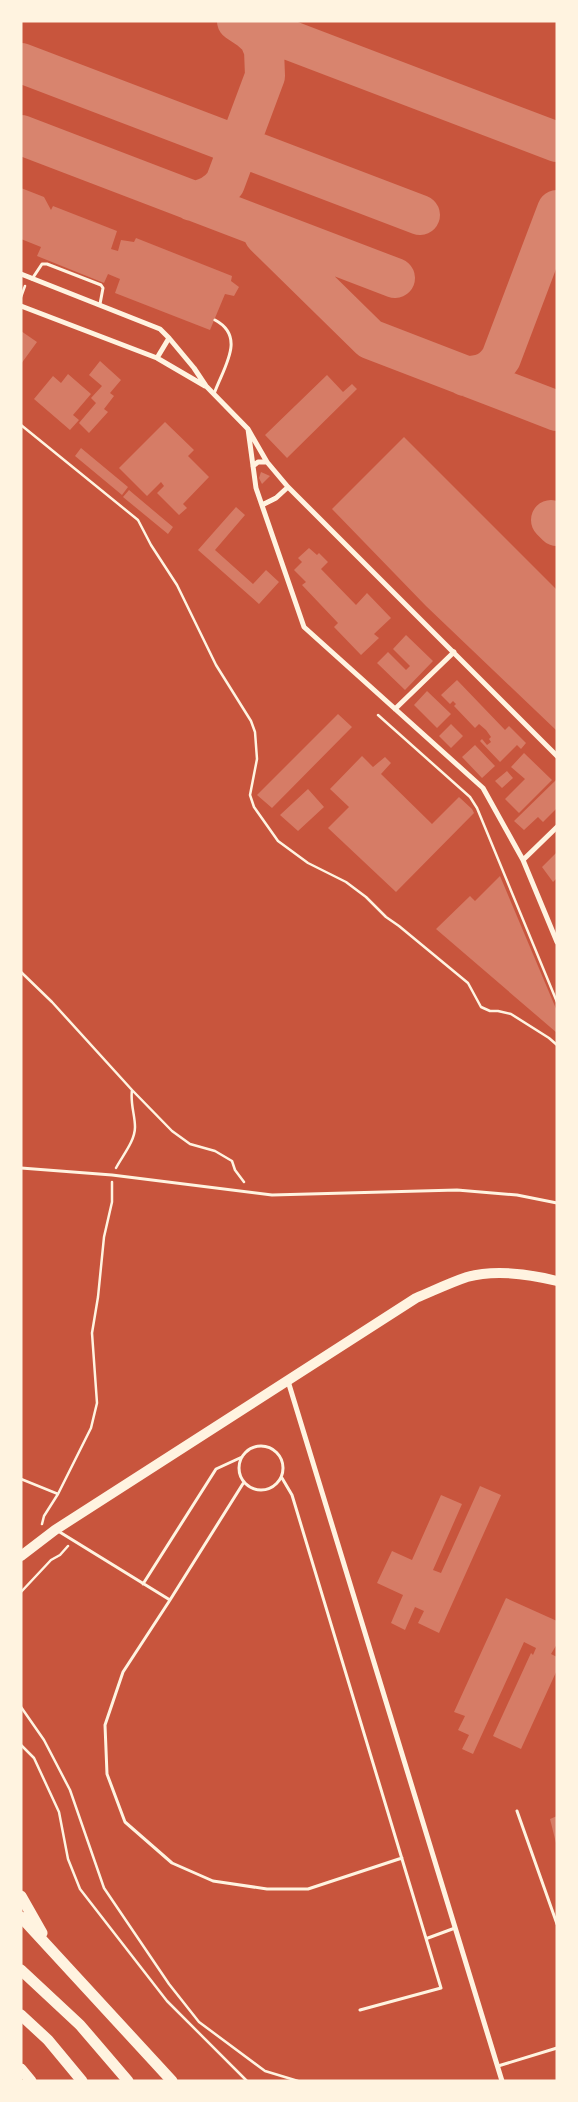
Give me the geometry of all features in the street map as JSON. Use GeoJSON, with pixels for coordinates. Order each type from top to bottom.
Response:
{"type":"FeatureCollection","features":[{"type":"Feature","properties":{"kind":"highway"},"geometry":{"type":"LineString","coordinates":[[21,1896],[52,1950]]}},
{"type":"Feature","properties":{"kind":"highway"},"geometry":{"type":"LineString","coordinates":[[21,1917],[172,2081]]}},
{"type":"Feature","properties":{"kind":"highway"},"geometry":{"type":"LineString","coordinates":[[21,1970],[80,2025],[128,2081]]}},
{"type":"Feature","properties":{"kind":"highway"},"geometry":{"type":"LineString","coordinates":[[21,2015],[48,2040],[82,2081]]}},
{"type":"Feature","properties":{"kind":"highway"},"geometry":{"type":"LineString","coordinates":[[21,2069],[31,2081]]}},
{"type":"Feature","properties":{"kind":"main road"},"geometry":{"type":"LineString","coordinates":[[21,1556],[55,1530],[416,1298],[469,1277],[504,1273],[539,1276],[557,1281]]}},
{"type":"Feature","properties":{"kind":"street"},"geometry":{"type":"LineString","coordinates":[[21,274],[160,329],[194,368],[206,386],[248,429],[267,462],[288,487],[557,756]]}},
{"type":"Feature","properties":{"kind":"street"},"geometry":{"type":"LineString","coordinates":[[21,306],[157,358],[206,386]]}},
{"type":"Feature","properties":{"kind":"street"},"geometry":{"type":"LineString","coordinates":[[157,358],[169,338]]}},
{"type":"Feature","properties":{"kind":"street"},"geometry":{"type":"LineString","coordinates":[[248,429],[256,488],[304,626],[482,788],[524,860],[557,942]]}},
{"type":"Feature","properties":{"kind":"street"},"geometry":{"type":"LineString","coordinates":[[253,466],[258,462],[267,462]]}},
{"type":"Feature","properties":{"kind":"street"},"geometry":{"type":"LineString","coordinates":[[262,505],[276,498],[288,487]]}},
{"type":"Feature","properties":{"kind":"street"},"geometry":{"type":"LineString","coordinates":[[395,709],[454,652]]}},
{"type":"Feature","properties":{"kind":"street"},"geometry":{"type":"LineString","coordinates":[[524,860],[557,827]]}},
{"type":"Feature","properties":{"kind":"street"},"geometry":{"type":"LineString","coordinates":[[287,1380],[502,2081]]}},
{"type":"Feature","properties":{"kind":"lane"},"geometry":{"type":"LineString","coordinates":[[32,279],[39,266],[47,264],[101,285],[103,288],[100,304]]}},
{"type":"Feature","properties":{"kind":"lane"},"geometry":{"type":"LineString","coordinates":[[214,320],[226,327],[231,337],[231,348],[214,394]]}},
{"type":"Feature","properties":{"kind":"lane"},"geometry":{"type":"LineString","coordinates":[[21,1168],[112,1175],[252,1193],[312,1194],[457,1190],[517,1195],[557,1203]]}},
{"type":"Feature","properties":{"kind":"lane"},"geometry":{"type":"LineString","coordinates":[[143,1584],[216,1469],[258,1446],[273,1449],[283,1461],[284,1470],[282,1478],[278,1484],[265,1491],[249,1488],[239,1472],[242,1456]]}},
{"type":"Feature","properties":{"kind":"lane"},"geometry":{"type":"LineString","coordinates":[[282,1478],[292,1495],[442,1988],[360,2010]]}},
{"type":"Feature","properties":{"kind":"lane"},"geometry":{"type":"LineString","coordinates":[[244,1482],[123,1672],[105,1725],[107,1774],[125,1822],[172,1862],[213,1880],[267,1889],[308,1889],[402,1858]]}},
{"type":"Feature","properties":{"kind":"lane"},"geometry":{"type":"LineString","coordinates":[[55,1530],[170,1600]]}},
{"type":"Feature","properties":{"kind":"lane"},"geometry":{"type":"LineString","coordinates":[[517,1811],[557,1924]]}},
{"type":"Feature","properties":{"kind":"lane"},"geometry":{"type":"LineString","coordinates":[[428,1938],[455,1928]]}},
{"type":"Feature","properties":{"kind":"lane"},"geometry":{"type":"LineString","coordinates":[[498,2066],[557,2048]]}},
{"type":"Feature","properties":{"kind":"path"},"geometry":{"type":"LineString","coordinates":[[21,425],[138,520],[151,545],[177,585],[216,665],[251,721],[257,759],[250,795],[254,807],[278,841],[308,863],[346,882],[366,898],[386,917],[468,983],[481,1007],[490,1011],[511,1014],[557,1045]]}},
{"type":"Feature","properties":{"kind":"path"},"geometry":{"type":"LineString","coordinates":[[378,715],[470,797],[477,808],[557,1002]]}},
{"type":"Feature","properties":{"kind":"path"},"geometry":{"type":"LineString","coordinates":[[21,972],[52,1002],[172,1131],[190,1144],[215,1151],[232,1161],[252,1193]]}},
{"type":"Feature","properties":{"kind":"path"},"geometry":{"type":"LineString","coordinates":[[37,1530],[42,1526],[44,1516],[58,1494],[91,1428],[97,1403],[92,1333],[104,1237],[112,1202],[112,1175],[133,1138],[135,1128],[131,1097],[132,1090]]}},
{"type":"Feature","properties":{"kind":"path"},"geometry":{"type":"LineString","coordinates":[[21,1479],[58,1494]]}},
{"type":"Feature","properties":{"kind":"path"},"geometry":{"type":"LineString","coordinates":[[21,1592],[73,1540]]}},
{"type":"Feature","properties":{"kind":"path"},"geometry":{"type":"LineString","coordinates":[[21,1707],[44,1740],[70,1790],[104,1888],[169,1984],[199,2022],[265,2071],[298,2081]]}},
{"type":"Feature","properties":{"kind":"path"},"geometry":{"type":"LineString","coordinates":[[21,1745],[34,1758],[59,1812],[68,1859],[80,1889],[167,2001],[247,2081]]}},
{"type":"Feature","properties":{"kind":"building"},"geometry":{"type":"Polygon","coordinates":[[[21,188],[44,197],[51,210],[53,206],[117,231],[111,249],[118,251],[121,240],[134,242],[136,238],[232,276],[231,281],[239,287],[234,296],[225,294],[210,330],[115,293],[120,279],[108,274],[104,283],[37,256],[41,247],[21,239],[21,188]]]}},
{"type":"Feature","properties":{"kind":"building"},"geometry":{"type":"Polygon","coordinates":[[[21,331],[37,342],[21,364],[21,331]]]}},
{"type":"Feature","properties":{"kind":"building"},"geometry":{"type":"Polygon","coordinates":[[[100,361],[121,380],[110,393],[114,396],[104,409],[108,412],[89,433],[79,423],[96,403],[91,398],[102,386],[89,375],[100,361]]]}},
{"type":"Feature","properties":{"kind":"building"},"geometry":{"type":"Polygon","coordinates":[[[68,374],[91,394],[73,415],[79,420],[70,430],[34,399],[53,376],[61,383],[68,374]]]}},
{"type":"Feature","properties":{"kind":"building"},"geometry":{"type":"Polygon","coordinates":[[[327,375],[343,392],[352,384],[357,389],[287,458],[265,435],[327,375]]]}},
{"type":"Feature","properties":{"kind":"building"},"geometry":{"type":"Polygon","coordinates":[[[165,422],[194,450],[188,456],[209,477],[183,504],[187,508],[179,515],[157,493],[164,486],[161,482],[147,496],[119,468],[165,422]]]}},
{"type":"Feature","properties":{"kind":"building"},"geometry":{"type":"Polygon","coordinates":[[[404,437],[557,590],[557,731],[426,606],[332,509],[404,437]]]}},
{"type":"Feature","properties":{"kind":"building"},"geometry":{"type":"Polygon","coordinates":[[[81,448],[128,487],[122,495],[75,456],[81,448]]]}},
{"type":"Feature","properties":{"kind":"building"},"geometry":{"type":"Polygon","coordinates":[[[261,472],[270,476],[262,484],[259,478],[261,472]]]}},
{"type":"Feature","properties":{"kind":"building"},"geometry":{"type":"Polygon","coordinates":[[[129,490],[173,527],[168,534],[123,497],[129,490]]]}},
{"type":"Feature","properties":{"kind":"building"},"geometry":{"type":"Polygon","coordinates":[[[236,507],[245,515],[215,550],[253,584],[266,570],[279,582],[259,604],[198,550],[236,507]]]}},
{"type":"Feature","properties":{"kind":"building"},"geometry":{"type":"Polygon","coordinates":[[[309,548],[317,555],[319,553],[328,562],[321,569],[356,605],[367,593],[391,618],[374,634],[379,638],[361,655],[334,627],[338,623],[302,585],[306,582],[294,570],[302,562],[298,558],[309,548]]]}},
{"type":"Feature","properties":{"kind":"building"},"geometry":{"type":"Polygon","coordinates":[[[406,635],[433,661],[405,690],[377,663],[388,652],[406,670],[410,666],[393,649],[406,635]]]}},
{"type":"Feature","properties":{"kind":"building"},"geometry":{"type":"Polygon","coordinates":[[[457,680],[505,730],[509,726],[526,743],[521,749],[517,745],[500,762],[480,741],[482,739],[487,745],[491,742],[489,739],[491,737],[479,724],[475,728],[454,706],[456,704],[453,701],[450,704],[441,695],[457,680]]]}},
{"type":"Feature","properties":{"kind":"building"},"geometry":{"type":"Polygon","coordinates":[[[427,691],[451,714],[437,728],[414,705],[427,691]]]}},
{"type":"Feature","properties":{"kind":"building"},"geometry":{"type":"Polygon","coordinates":[[[338,714],[352,727],[272,808],[257,795],[338,714]]]}},
{"type":"Feature","properties":{"kind":"building"},"geometry":{"type":"Polygon","coordinates":[[[451,724],[463,736],[451,748],[439,736],[451,724]]]}},
{"type":"Feature","properties":{"kind":"building"},"geometry":{"type":"Polygon","coordinates":[[[475,745],[495,766],[482,778],[462,757],[475,745]]]}},
{"type":"Feature","properties":{"kind":"building"},"geometry":{"type":"Polygon","coordinates":[[[524,753],[552,780],[519,813],[505,799],[525,779],[511,767],[524,753]]]}},
{"type":"Feature","properties":{"kind":"building"},"geometry":{"type":"Polygon","coordinates":[[[362,756],[373,767],[385,757],[391,763],[381,774],[432,824],[459,797],[474,813],[396,892],[328,828],[349,807],[330,789],[362,756]]]}},
{"type":"Feature","properties":{"kind":"building"},"geometry":{"type":"Polygon","coordinates":[[[507,771],[513,778],[502,788],[495,781],[507,771]]]}},
{"type":"Feature","properties":{"kind":"building"},"geometry":{"type":"Polygon","coordinates":[[[557,779],[557,808],[543,822],[538,817],[524,830],[514,821],[557,779]]]}},
{"type":"Feature","properties":{"kind":"building"},"geometry":{"type":"Polygon","coordinates":[[[308,789],[324,807],[298,831],[280,815],[308,789]]]}},
{"type":"Feature","properties":{"kind":"building"},"geometry":{"type":"Polygon","coordinates":[[[557,852],[557,878],[553,882],[542,867],[557,852]]]}},
{"type":"Feature","properties":{"kind":"building"},"geometry":{"type":"Polygon","coordinates":[[[500,876],[557,1011],[557,1033],[436,929],[470,896],[475,901],[500,876]]]}},
{"type":"Feature","properties":{"kind":"building"},"geometry":{"type":"Polygon","coordinates":[[[480,1486],[501,1495],[439,1633],[418,1623],[424,1611],[415,1607],[405,1630],[391,1623],[403,1595],[377,1583],[392,1551],[412,1560],[441,1495],[462,1504],[433,1570],[441,1573],[480,1486]]]}},
{"type":"Feature","properties":{"kind":"building"},"geometry":{"type":"Polygon","coordinates":[[[506,1598],[557,1621],[557,1644],[551,1654],[557,1657],[557,1670],[521,1749],[493,1736],[531,1653],[533,1655],[536,1648],[524,1642],[473,1754],[462,1749],[469,1735],[458,1730],[465,1716],[454,1712],[506,1598]]]}},
{"type":"Feature","properties":{"kind":"building"},"geometry":{"type":"Polygon","coordinates":[[[557,1816],[557,1843],[556,1843],[550,1819],[557,1816]]]}},
{"type":"Feature","properties":{"kind":"taxiway"},"geometry":{"type":"LineString","coordinates":[[192,201],[210,196],[225,183],[265,76],[264,50],[259,38],[237,21]]}},
{"type":"Feature","properties":{"kind":"taxiway"},"geometry":{"type":"LineString","coordinates":[[239,21],[557,142]]}},
{"type":"Feature","properties":{"kind":"taxiway"},"geometry":{"type":"LineString","coordinates":[[21,63],[420,215]]}},
{"type":"Feature","properties":{"kind":"taxiway"},"geometry":{"type":"LineString","coordinates":[[21,135],[395,278]]}},
{"type":"Feature","properties":{"kind":"taxiway"},"geometry":{"type":"LineString","coordinates":[[465,376],[486,372],[494,367],[501,358],[557,210]]}},
{"type":"Feature","properties":{"kind":"taxiway"},"geometry":{"type":"LineString","coordinates":[[264,235],[370,339],[557,411]]}},
{"type":"Feature","properties":{"kind":"taxiway"},"geometry":{"type":"LineString","coordinates":[[551,520],[557,526]]}}]}
